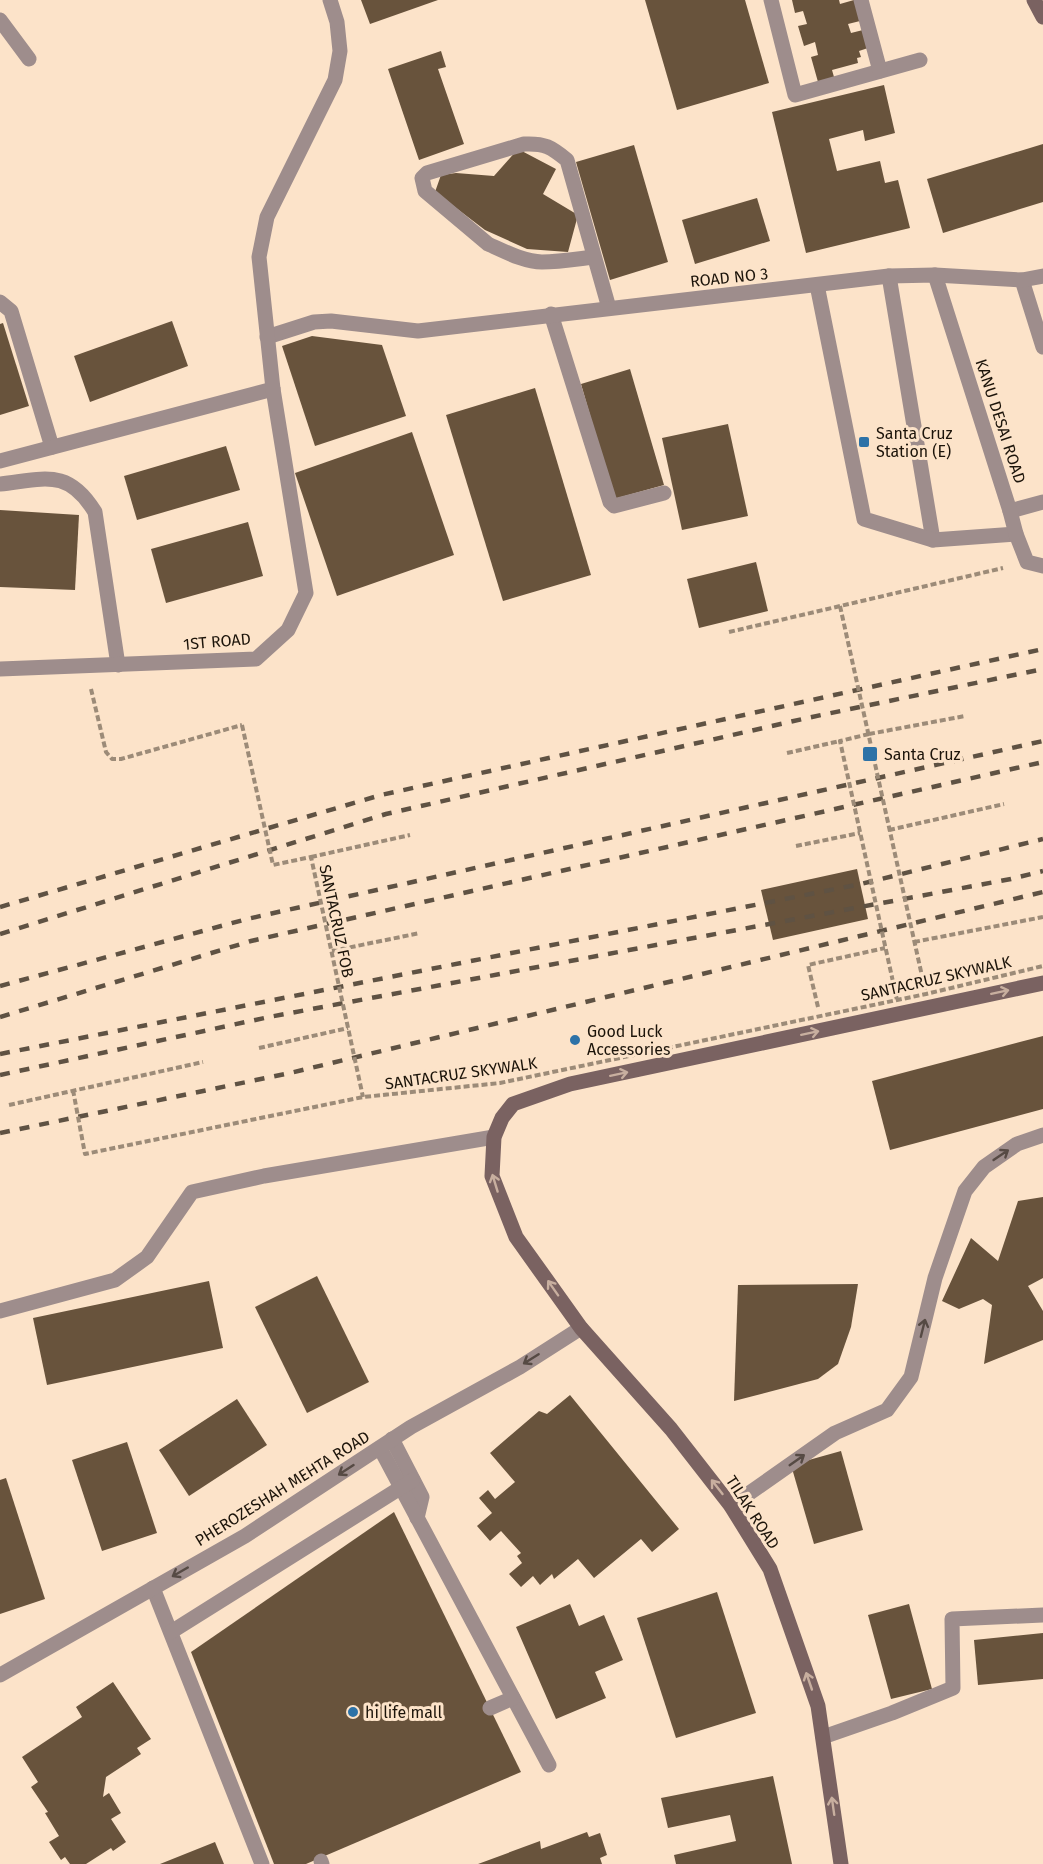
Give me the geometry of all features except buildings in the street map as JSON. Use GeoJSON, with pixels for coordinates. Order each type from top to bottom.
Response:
{"type":"FeatureCollection","features":[{"type":"Feature","properties":{"kind":"street","name":"1ST ROAD"},"geometry":{"type":"LineString","coordinates":[[0,669],[256,659],[288,630],[306,593],[273,389],[259,257],[271,207],[334,80],[340,51],[337,22],[330,0]]}},
{"type":"Feature","properties":{"kind":"street"},"geometry":{"type":"LineString","coordinates":[[771,0],[795,95],[920,60]]}},
{"type":"Feature","properties":{"kind":"street"},"geometry":{"type":"LineString","coordinates":[[861,0],[880,71]]}},
{"type":"Feature","properties":{"kind":"street"},"geometry":{"type":"LineString","coordinates":[[1034,0],[1043,17]]}},
{"type":"Feature","properties":{"kind":"street"},"geometry":{"type":"LineString","coordinates":[[0,20],[29,59]]}},
{"type":"Feature","properties":{"kind":"street"},"geometry":{"type":"LineString","coordinates":[[594,257],[541,262],[529,260],[488,244],[425,192],[422,178],[427,172],[524,144],[540,143],[552,148],[567,160],[609,308]]}},
{"type":"Feature","properties":{"kind":"street","name":"ROAD NO 3"},"geometry":{"type":"LineString","coordinates":[[267,337],[314,322],[331,321],[418,332],[551,314],[889,276],[935,274],[1022,280],[1043,276]]}},
{"type":"Feature","properties":{"kind":"street","name":"KANU DESAI ROAD"},"geometry":{"type":"LineString","coordinates":[[935,274],[1016,534],[1027,562]]}},
{"type":"Feature","properties":{"kind":"street"},"geometry":{"type":"LineString","coordinates":[[889,276],[933,540]]}},
{"type":"Feature","properties":{"kind":"street"},"geometry":{"type":"LineString","coordinates":[[1022,280],[1043,346]]}},
{"type":"Feature","properties":{"kind":"street"},"geometry":{"type":"LineString","coordinates":[[817,285],[864,519],[933,540],[1016,534]]}},
{"type":"Feature","properties":{"kind":"street"},"geometry":{"type":"LineString","coordinates":[[0,302],[10,311],[52,447]]}},
{"type":"Feature","properties":{"kind":"street"},"geometry":{"type":"LineString","coordinates":[[551,314],[610,502],[614,506],[664,493]]}},
{"type":"Feature","properties":{"kind":"street"},"geometry":{"type":"LineString","coordinates":[[0,461],[273,389]]}},
{"type":"Feature","properties":{"kind":"street"},"geometry":{"type":"LineString","coordinates":[[0,484],[52,478],[72,485],[85,496],[95,512],[118,665]]}},
{"type":"Feature","properties":{"kind":"street"},"geometry":{"type":"LineString","coordinates":[[1010,511],[1043,502]]}},
{"type":"Feature","properties":{"kind":"street"},"geometry":{"type":"LineString","coordinates":[[1027,562],[1043,566]]}},
{"type":"Feature","properties":{"kind":"street"},"geometry":{"type":"LineString","coordinates":[[0,1311],[115,1280],[147,1257],[192,1192],[264,1176],[494,1137],[502,1118],[513,1104],[570,1084],[1043,983]]}},
{"type":"Feature","properties":{"kind":"street"},"geometry":{"type":"LineString","coordinates":[[731,1506],[835,1433],[887,1410],[910,1377],[935,1278],[965,1191],[984,1167],[1017,1144],[1043,1135]]}},
{"type":"Feature","properties":{"kind":"street","name":"TILAK ROAD"},"geometry":{"type":"LineString","coordinates":[[494,1137],[492,1176],[516,1237],[581,1328],[671,1429],[731,1506],[770,1569],[818,1706],[841,1864]]}},
{"type":"Feature","properties":{"kind":"street","name":"PHEROZESHAH MEHTA ROAD"},"geometry":{"type":"LineString","coordinates":[[0,1674],[245,1536],[386,1443],[520,1367],[581,1328]]}},
{"type":"Feature","properties":{"kind":"street"},"geometry":{"type":"LineString","coordinates":[[386,1443],[407,1484],[417,1518],[549,1765]]}},
{"type":"Feature","properties":{"kind":"street"},"geometry":{"type":"LineString","coordinates":[[171,1632],[407,1484]]}},
{"type":"Feature","properties":{"kind":"street"},"geometry":{"type":"LineString","coordinates":[[153,1588],[262,1864]]}},
{"type":"Feature","properties":{"kind":"street"},"geometry":{"type":"LineString","coordinates":[[823,1737],[892,1713],[953,1688],[952,1619],[1043,1615]]}},
{"type":"Feature","properties":{"kind":"street"},"geometry":{"type":"LineString","coordinates":[[490,1708],[513,1698]]}},
{"type":"Feature","properties":{"kind":"path"},"geometry":{"type":"LineString","coordinates":[[729,632],[1027,562]]}},
{"type":"Feature","properties":{"kind":"path"},"geometry":{"type":"LineString","coordinates":[[840,606],[926,994]]}},
{"type":"Feature","properties":{"kind":"path","name":"SANTACRUZ FOB"},"geometry":{"type":"LineString","coordinates":[[95,707],[106,752],[112,759],[121,759],[242,725],[273,865],[311,857],[363,1097]]}},
{"type":"Feature","properties":{"kind":"path"},"geometry":{"type":"LineString","coordinates":[[787,753],[869,734],[965,716]]}},
{"type":"Feature","properties":{"kind":"path"},"geometry":{"type":"LineString","coordinates":[[840,741],[897,1000]]}},
{"type":"Feature","properties":{"kind":"path"},"geometry":{"type":"LineString","coordinates":[[889,830],[1004,804]]}},
{"type":"Feature","properties":{"kind":"path"},"geometry":{"type":"LineString","coordinates":[[796,846],[860,833]]}},
{"type":"Feature","properties":{"kind":"path"},"geometry":{"type":"LineString","coordinates":[[311,857],[410,835]]}},
{"type":"Feature","properties":{"kind":"path"},"geometry":{"type":"LineString","coordinates":[[914,942],[1043,917]]}},
{"type":"Feature","properties":{"kind":"path"},"geometry":{"type":"LineString","coordinates":[[332,951],[420,933]]}},
{"type":"Feature","properties":{"kind":"path"},"geometry":{"type":"LineString","coordinates":[[823,1030],[808,965],[885,948]]}},
{"type":"Feature","properties":{"kind":"path","name":"SANTACRUZ SKYWALK"},"geometry":{"type":"LineString","coordinates":[[73,1090],[85,1154],[363,1097],[500,1083],[926,994],[1043,966]]}},
{"type":"Feature","properties":{"kind":"path"},"geometry":{"type":"LineString","coordinates":[[259,1048],[348,1028]]}},
{"type":"Feature","properties":{"kind":"path"},"geometry":{"type":"LineString","coordinates":[[9,1105],[203,1062]]}},
{"type":"Feature","properties":{"kind":"railway"},"geometry":{"type":"LineString","coordinates":[[0,907],[381,795],[1043,649]]}},
{"type":"Feature","properties":{"kind":"railway"},"geometry":{"type":"LineString","coordinates":[[0,934],[386,814],[807,718],[1043,669]]}},
{"type":"Feature","properties":{"kind":"railway"},"geometry":{"type":"LineString","coordinates":[[0,986],[247,919],[1043,741]]}},
{"type":"Feature","properties":{"kind":"railway"},"geometry":{"type":"LineString","coordinates":[[0,1017],[251,941],[1043,762]]}},
{"type":"Feature","properties":{"kind":"railway"},"geometry":{"type":"LineString","coordinates":[[0,1054],[861,884],[1043,839]]}},
{"type":"Feature","properties":{"kind":"railway"},"geometry":{"type":"LineString","coordinates":[[0,1075],[269,1017],[1011,879],[1043,871]]}},
{"type":"Feature","properties":{"kind":"railway"},"geometry":{"type":"LineString","coordinates":[[0,1133],[290,1073],[1043,892]]}},
{"type":"Feature","properties":{"kind":"place","name":"Santa Cruz Station (E)"},"geometry":{"type":"Point","coordinates":[864,442]}},
{"type":"Feature","properties":{"kind":"place","name":"Santa Cruz"},"geometry":{"type":"Point","coordinates":[870,754]}},
{"type":"Feature","properties":{"kind":"place","name":"Good Luck Accessories"},"geometry":{"type":"Point","coordinates":[575,1040]}},
{"type":"Feature","properties":{"kind":"place","name":"hi life mall"},"geometry":{"type":"Point","coordinates":[353,1712]}}]}
